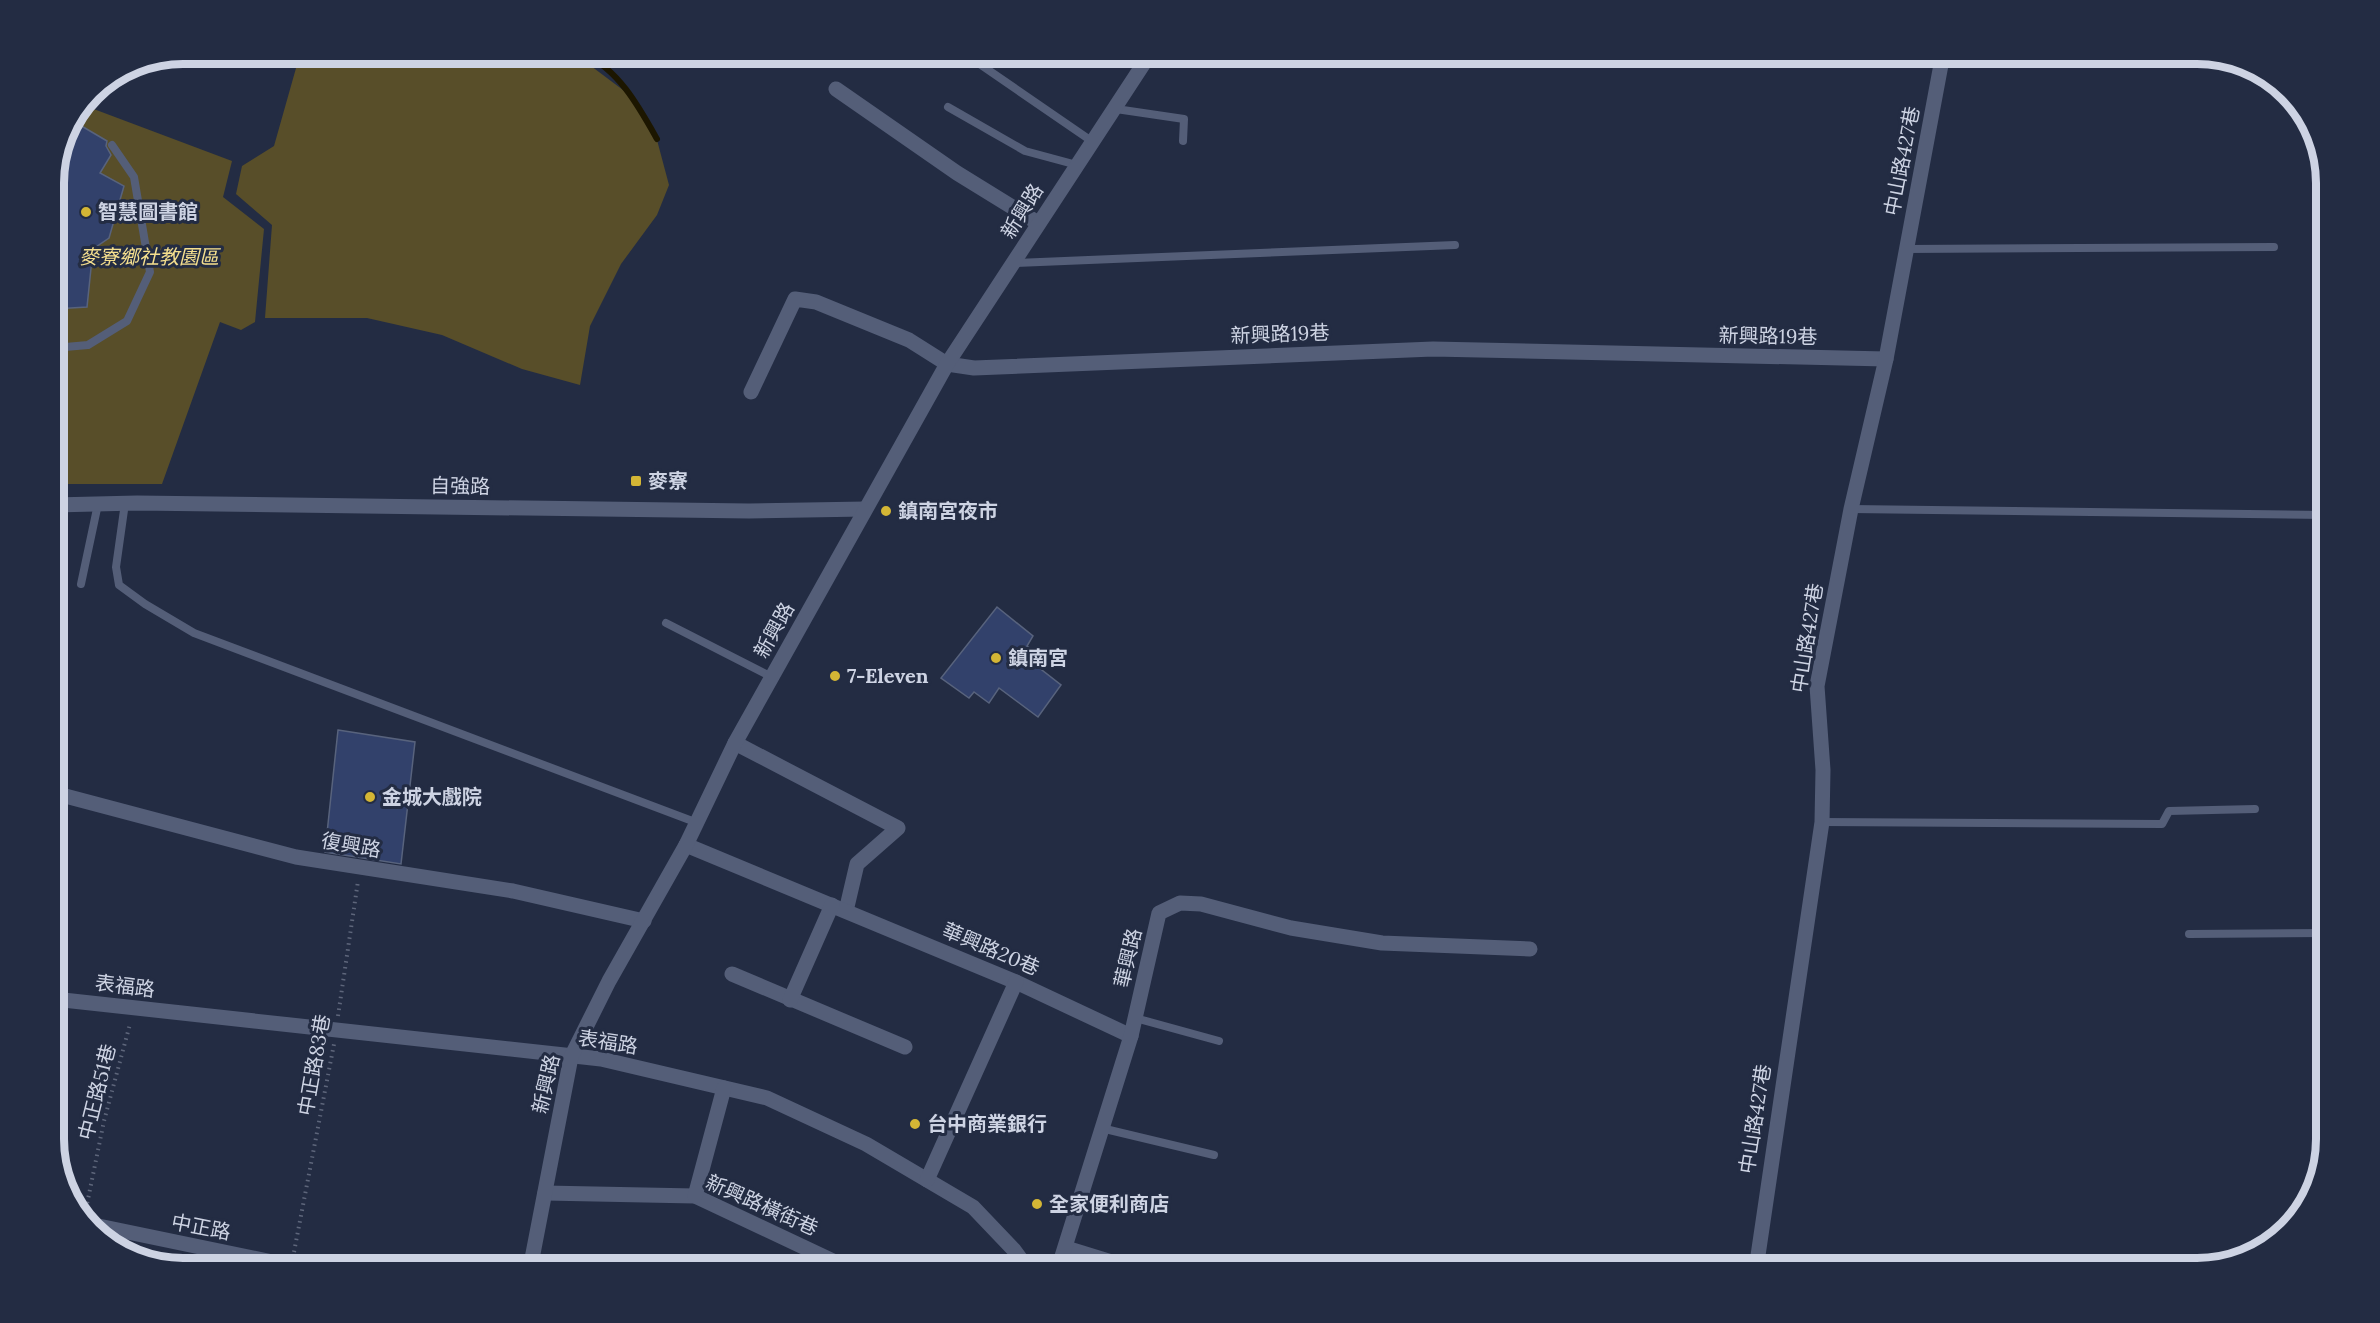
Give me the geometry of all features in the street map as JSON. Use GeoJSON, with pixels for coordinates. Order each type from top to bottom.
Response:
{"type":"FeatureCollection","features":[{"type":"Feature","properties":{"kind":"street","name":"中山路427巷"},"geometry":{"type":"LineString","coordinates":[[1758,1258],[1822,822],[1823,770],[1817,686],[1851,509],[1886,360],[1941,64]]}},
{"type":"Feature","properties":{"kind":"street","name":"新興路"},"geometry":{"type":"LineString","coordinates":[[532,1258],[571,1057],[609,981],[686,844],[735,743],[947,364],[1143,65]]}},
{"type":"Feature","properties":{"kind":"street"},"geometry":{"type":"LineString","coordinates":[[836,89],[957,173],[1038,223]]}},
{"type":"Feature","properties":{"kind":"street","name":"新興路19巷"},"geometry":{"type":"LineString","coordinates":[[751,392],[795,299],[816,302],[909,340],[947,364],[974,369],[1433,349],[1886,360]]}},
{"type":"Feature","properties":{"kind":"street","name":"自強路"},"geometry":{"type":"LineString","coordinates":[[65,506],[125,503],[749,511],[865,509]]}},
{"type":"Feature","properties":{"kind":"street"},"geometry":{"type":"LineString","coordinates":[[735,743],[898,828],[857,864],[839,908],[790,1000]]}},
{"type":"Feature","properties":{"kind":"street","name":"復興路"},"geometry":{"type":"LineString","coordinates":[[65,796],[296,857],[513,891],[644,921]]}},
{"type":"Feature","properties":{"kind":"street","name":"華興路20巷"},"geometry":{"type":"LineString","coordinates":[[686,844],[1016,982],[1131,1036]]}},
{"type":"Feature","properties":{"kind":"street","name":"華興路"},"geometry":{"type":"LineString","coordinates":[[1062,1258],[1131,1036],[1159,913],[1180,903],[1202,904],[1291,928],[1382,943],[1530,949]]}},
{"type":"Feature","properties":{"kind":"street"},"geometry":{"type":"LineString","coordinates":[[732,974],[905,1047]]}},
{"type":"Feature","properties":{"kind":"street"},"geometry":{"type":"LineString","coordinates":[[927,1180],[1016,982]]}},
{"type":"Feature","properties":{"kind":"street","name":"表福路"},"geometry":{"type":"LineString","coordinates":[[65,1000],[601,1059],[767,1098],[866,1144],[973,1208],[1020,1258]]}},
{"type":"Feature","properties":{"kind":"street"},"geometry":{"type":"LineString","coordinates":[[695,1196],[724,1088]]}},
{"type":"Feature","properties":{"kind":"street","name":"新興路橫街巷"},"geometry":{"type":"LineString","coordinates":[[545,1193],[695,1196],[827,1258]]}},
{"type":"Feature","properties":{"kind":"street","name":"中正路"},"geometry":{"type":"LineString","coordinates":[[103,1227],[255,1258]]}},
{"type":"Feature","properties":{"kind":"street"},"geometry":{"type":"LineString","coordinates":[[1065,1248],[1098,1258]]}},
{"type":"Feature","properties":{"kind":"lane"},"geometry":{"type":"LineString","coordinates":[[980,65],[1093,142]]}},
{"type":"Feature","properties":{"kind":"lane"},"geometry":{"type":"LineString","coordinates":[[948,107],[1025,151],[1077,165]]}},
{"type":"Feature","properties":{"kind":"lane"},"geometry":{"type":"LineString","coordinates":[[1116,109],[1184,119],[1183,141]]}},
{"type":"Feature","properties":{"kind":"lane"},"geometry":{"type":"LineString","coordinates":[[65,348],[88,345],[127,321],[150,272],[134,177],[112,145]]}},
{"type":"Feature","properties":{"kind":"lane"},"geometry":{"type":"LineString","coordinates":[[1014,263],[1455,246]]}},
{"type":"Feature","properties":{"kind":"lane"},"geometry":{"type":"LineString","coordinates":[[1906,249],[2274,247]]}},
{"type":"Feature","properties":{"kind":"lane"},"geometry":{"type":"LineString","coordinates":[[125,503],[116,567],[119,585],[145,604],[194,633],[695,822]]}},
{"type":"Feature","properties":{"kind":"lane"},"geometry":{"type":"LineString","coordinates":[[81,584],[98,504]]}},
{"type":"Feature","properties":{"kind":"lane"},"geometry":{"type":"LineString","coordinates":[[1851,509],[2315,515]]}},
{"type":"Feature","properties":{"kind":"lane"},"geometry":{"type":"LineString","coordinates":[[666,622],[772,677]]}},
{"type":"Feature","properties":{"kind":"lane"},"geometry":{"type":"LineString","coordinates":[[1822,822],[2162,824],[2169,811],[2255,809]]}},
{"type":"Feature","properties":{"kind":"lane"},"geometry":{"type":"LineString","coordinates":[[2189,934],[2316,933]]}},
{"type":"Feature","properties":{"kind":"lane"},"geometry":{"type":"LineString","coordinates":[[1136,1018],[1219,1041]]}},
{"type":"Feature","properties":{"kind":"lane"},"geometry":{"type":"LineString","coordinates":[[1101,1128],[1214,1155]]}},
{"type":"Feature","properties":{"kind":"path","name":"中正路83巷"},"geometry":{"type":"LineString","coordinates":[[300,1258],[360,868]]}},
{"type":"Feature","properties":{"kind":"path","name":"中正路51巷"},"geometry":{"type":"LineString","coordinates":[[86,1207],[104,1121],[134,1008]]}},
{"type":"Feature","properties":{"kind":"green space"},"geometry":{"type":"Polygon","coordinates":[[[297,65],[589,65],[631,96],[657,140],[669,185],[657,215],[621,264],[590,326],[580,385],[522,369],[442,335],[367,318],[265,318],[272,225],[236,194],[242,166],[274,146],[297,65]]]}},
{"type":"Feature","properties":{"kind":"green space","name":"麥寮鄉社教園區"},"geometry":{"type":"Polygon","coordinates":[[[91,108],[232,161],[223,197],[264,229],[255,322],[241,330],[220,322],[162,484],[65,484],[65,176],[74,138],[80,124],[91,108]]]}},
{"type":"Feature","properties":{"kind":"building","name":"智慧圖書館"},"geometry":{"type":"Polygon","coordinates":[[[80,125],[107,141],[106,146],[111,155],[100,173],[124,186],[109,238],[93,249],[87,307],[65,308],[65,176],[69,153],[80,125]]]}},
{"type":"Feature","properties":{"kind":"building","name":"鎮南宮"},"geometry":{"type":"Polygon","coordinates":[[[997,607],[1033,636],[1027,646],[1037,653],[1033,663],[1061,685],[1038,717],[999,688],[989,703],[974,692],[969,698],[941,678],[997,607]]]}},
{"type":"Feature","properties":{"kind":"building","name":"金城大戲院"},"geometry":{"type":"Polygon","coordinates":[[[338,730],[415,742],[401,864],[325,852],[338,730]]]}},
{"type":"Feature","properties":{"kind":"waterway"},"geometry":{"type":"LineString","coordinates":[[601,65],[627,90],[657,139]]}},
{"type":"Feature","properties":{"kind":"place","name":"智慧圖書館"},"geometry":{"type":"Point","coordinates":[86,212]}},
{"type":"Feature","properties":{"kind":"place","name":"麥寮"},"geometry":{"type":"Point","coordinates":[636,481]}},
{"type":"Feature","properties":{"kind":"place","name":"鎮南宮夜市"},"geometry":{"type":"Point","coordinates":[886,511]}},
{"type":"Feature","properties":{"kind":"place","name":"鎮南宮"},"geometry":{"type":"Point","coordinates":[996,658]}},
{"type":"Feature","properties":{"kind":"place","name":"7-Eleven"},"geometry":{"type":"Point","coordinates":[835,676]}},
{"type":"Feature","properties":{"kind":"place","name":"金城大戲院"},"geometry":{"type":"Point","coordinates":[370,797]}},
{"type":"Feature","properties":{"kind":"place","name":"台中商業銀行"},"geometry":{"type":"Point","coordinates":[915,1124]}},
{"type":"Feature","properties":{"kind":"place","name":"全家便利商店"},"geometry":{"type":"Point","coordinates":[1037,1204]}}]}
